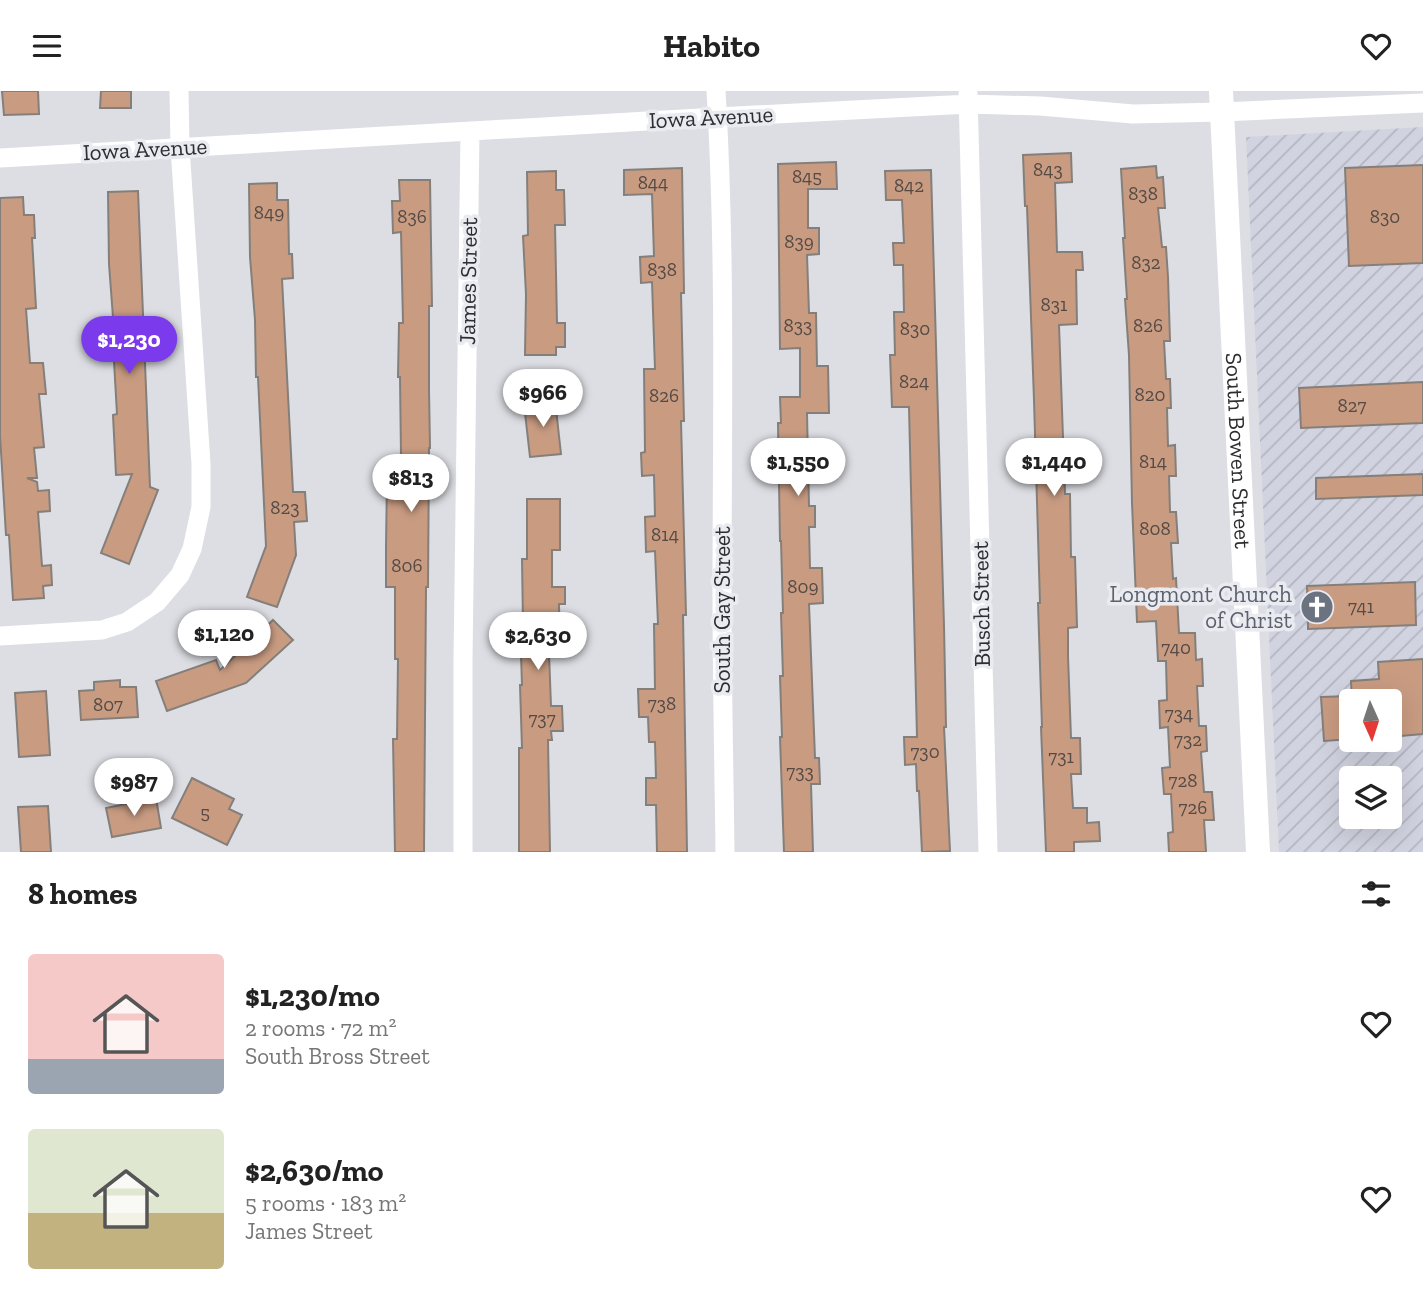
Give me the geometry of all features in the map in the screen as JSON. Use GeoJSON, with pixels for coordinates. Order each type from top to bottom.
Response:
{"type":"FeatureCollection","features":[{"type":"Feature","properties":{"kind":"street"},"geometry":{"type":"LineString","coordinates":[[0,636],[102,630],[127,622],[157,602],[180,575],[192,549],[201,507],[201,464],[180,147],[179,91]]}},
{"type":"Feature","properties":{"kind":"street","name":"South Gay Street"},"geometry":{"type":"LineString","coordinates":[[716,91],[723,348],[725,852]]}},
{"type":"Feature","properties":{"kind":"street","name":"Iowa Avenue"},"geometry":{"type":"LineString","coordinates":[[0,158],[717,117],[968,98],[1133,114],[1222,101],[1423,103]]}},
{"type":"Feature","properties":{"kind":"street","name":"Busch Street"},"geometry":{"type":"LineString","coordinates":[[968,98],[988,852]]}},
{"type":"Feature","properties":{"kind":"street","name":"South Bowen Street"},"geometry":{"type":"LineString","coordinates":[[1222,101],[1258,852]]}},
{"type":"Feature","properties":{"kind":"street","name":"James Street"},"geometry":{"type":"LineString","coordinates":[[463,852],[470,131]]}},
{"type":"Feature","properties":{"kind":"shaded area"},"geometry":{"type":"Polygon","coordinates":[[[1423,127],[1423,852],[1279,852],[1246,137],[1423,127]]]}},
{"type":"Feature","properties":{"kind":"building"},"geometry":{"type":"Polygon","coordinates":[[[2,91],[38,91],[39,114],[4,115],[2,91]]]}},
{"type":"Feature","properties":{"kind":"building"},"geometry":{"type":"Polygon","coordinates":[[[101,91],[131,91],[131,108],[100,108],[101,91]]]}},
{"type":"Feature","properties":{"kind":"building"},"geometry":{"type":"Polygon","coordinates":[[[1071,153],[1072,182],[1055,183],[1057,252],[1082,252],[1083,270],[1076,270],[1077,324],[1059,325],[1065,494],[1070,494],[1071,557],[1075,557],[1077,627],[1068,628],[1071,738],[1080,738],[1081,774],[1071,774],[1073,808],[1087,808],[1087,823],[1099,822],[1100,841],[1074,842],[1074,852],[1046,852],[1034,400],[1023,155],[1071,153]]]}},
{"type":"Feature","properties":{"kind":"building"},"geometry":{"type":"Polygon","coordinates":[[[836,162],[837,189],[808,189],[808,228],[819,228],[819,254],[807,255],[809,313],[816,313],[817,366],[828,366],[829,413],[807,413],[809,506],[815,506],[815,527],[809,527],[810,568],[822,568],[823,603],[809,604],[815,758],[819,758],[820,784],[811,784],[813,852],[784,852],[780,737],[783,613],[778,423],[781,423],[780,397],[800,397],[800,348],[780,349],[778,164],[836,162]]]}},
{"type":"Feature","properties":{"kind":"building"},"geometry":{"type":"Polygon","coordinates":[[[1423,165],[1423,263],[1349,266],[1345,168],[1423,165]]]}},
{"type":"Feature","properties":{"kind":"building"},"geometry":{"type":"Polygon","coordinates":[[[1156,166],[1157,178],[1163,177],[1165,208],[1158,208],[1162,247],[1166,247],[1168,277],[1170,341],[1164,341],[1166,379],[1170,379],[1171,408],[1167,408],[1168,446],[1175,445],[1176,476],[1169,476],[1170,512],[1176,512],[1178,543],[1171,543],[1173,579],[1176,578],[1179,633],[1195,633],[1196,660],[1202,659],[1203,686],[1197,686],[1199,726],[1206,726],[1207,751],[1201,752],[1204,792],[1212,792],[1214,820],[1204,820],[1206,852],[1169,852],[1168,833],[1173,832],[1171,794],[1164,794],[1162,768],[1170,767],[1168,727],[1160,728],[1159,701],[1167,700],[1166,661],[1158,661],[1156,621],[1137,622],[1121,169],[1156,166]]]}},
{"type":"Feature","properties":{"kind":"building"},"geometry":{"type":"Polygon","coordinates":[[[682,168],[684,421],[681,421],[686,615],[683,615],[687,852],[657,852],[656,805],[646,805],[646,778],[656,778],[655,742],[649,742],[648,717],[639,717],[638,689],[655,689],[654,624],[658,624],[655,551],[646,552],[645,517],[655,516],[654,475],[642,476],[641,453],[645,452],[644,369],[655,369],[652,282],[641,283],[640,257],[654,256],[652,194],[624,195],[624,170],[682,168]]]}},
{"type":"Feature","properties":{"kind":"building"},"geometry":{"type":"Polygon","coordinates":[[[931,170],[944,626],[944,727],[950,851],[922,852],[916,764],[905,765],[904,737],[917,737],[909,407],[892,407],[890,355],[895,355],[894,312],[904,312],[903,265],[894,265],[893,243],[904,243],[902,200],[886,200],[885,171],[931,170]]]}},
{"type":"Feature","properties":{"kind":"building"},"geometry":{"type":"Polygon","coordinates":[[[556,171],[556,190],[564,190],[565,225],[555,225],[557,323],[565,323],[565,347],[556,347],[556,355],[525,355],[523,236],[528,235],[527,172],[556,171]]]}},
{"type":"Feature","properties":{"kind":"building"},"geometry":{"type":"Polygon","coordinates":[[[399,180],[430,180],[432,306],[429,306],[430,448],[424,852],[395,852],[393,739],[397,739],[398,659],[395,659],[395,587],[386,587],[386,548],[387,476],[399,476],[401,455],[398,377],[399,323],[403,323],[401,232],[393,233],[392,201],[400,201],[399,180]]]}},
{"type":"Feature","properties":{"kind":"building"},"geometry":{"type":"Polygon","coordinates":[[[277,183],[277,200],[288,200],[289,254],[292,254],[293,278],[282,279],[293,492],[305,492],[307,521],[294,522],[296,555],[277,607],[247,597],[266,546],[250,257],[249,184],[277,183]]]}},
{"type":"Feature","properties":{"kind":"building"},"geometry":{"type":"Polygon","coordinates":[[[138,191],[150,487],[158,490],[129,564],[101,553],[132,474],[116,475],[113,415],[117,414],[108,192],[138,191]]]}},
{"type":"Feature","properties":{"kind":"building"},"geometry":{"type":"Polygon","coordinates":[[[23,197],[24,215],[34,215],[35,238],[32,238],[36,308],[26,309],[30,363],[43,363],[46,394],[39,394],[44,447],[34,448],[37,478],[27,478],[37,482],[38,491],[49,490],[50,511],[38,512],[42,566],[51,565],[52,585],[43,586],[44,598],[13,600],[0,435],[0,198],[23,197]]]}},
{"type":"Feature","properties":{"kind":"building"},"geometry":{"type":"Polygon","coordinates":[[[1423,382],[1423,423],[1301,428],[1299,388],[1423,382]]]}},
{"type":"Feature","properties":{"kind":"building"},"geometry":{"type":"Polygon","coordinates":[[[555,400],[561,454],[530,457],[524,404],[555,400]]]}},
{"type":"Feature","properties":{"kind":"building"},"geometry":{"type":"Polygon","coordinates":[[[1423,474],[1423,495],[1316,499],[1316,478],[1423,474]]]}},
{"type":"Feature","properties":{"kind":"building"},"geometry":{"type":"Polygon","coordinates":[[[527,499],[560,499],[560,550],[552,550],[552,587],[565,587],[565,604],[559,604],[560,654],[549,654],[551,706],[562,706],[563,731],[551,731],[552,740],[548,740],[550,852],[519,852],[519,748],[522,748],[520,623],[523,623],[522,559],[527,559],[527,499]]]}},
{"type":"Feature","properties":{"kind":"building"},"geometry":{"type":"Polygon","coordinates":[[[1415,582],[1416,625],[1308,629],[1307,586],[1415,582]]]}},
{"type":"Feature","properties":{"kind":"building"},"geometry":{"type":"Polygon","coordinates":[[[273,620],[293,640],[246,683],[167,711],[156,681],[216,660],[220,670],[273,620]]]}},
{"type":"Feature","properties":{"kind":"building"},"geometry":{"type":"Polygon","coordinates":[[[1423,659],[1423,734],[1402,736],[1402,689],[1351,689],[1351,681],[1379,679],[1378,662],[1423,659]]]}},
{"type":"Feature","properties":{"kind":"building"},"geometry":{"type":"Polygon","coordinates":[[[120,680],[120,687],[136,687],[138,717],[81,720],[79,691],[94,690],[94,682],[120,680]]]}},
{"type":"Feature","properties":{"kind":"building"},"geometry":{"type":"Polygon","coordinates":[[[46,691],[50,755],[19,757],[15,693],[46,691]]]}},
{"type":"Feature","properties":{"kind":"building"},"geometry":{"type":"Polygon","coordinates":[[[1339,696],[1339,740],[1324,741],[1321,697],[1339,696]]]}},
{"type":"Feature","properties":{"kind":"building"},"geometry":{"type":"Polygon","coordinates":[[[192,778],[234,799],[229,809],[242,815],[227,845],[172,818],[192,778]]]}},
{"type":"Feature","properties":{"kind":"building"},"geometry":{"type":"Polygon","coordinates":[[[156,798],[161,828],[112,837],[106,808],[156,798]]]}},
{"type":"Feature","properties":{"kind":"building"},"geometry":{"type":"Polygon","coordinates":[[[48,806],[51,852],[21,852],[18,807],[48,806]]]}},
{"type":"Feature","properties":{"kind":"place","name":"Longmont Church of Christ"},"geometry":{"type":"Point","coordinates":[1317,607]}}]}
